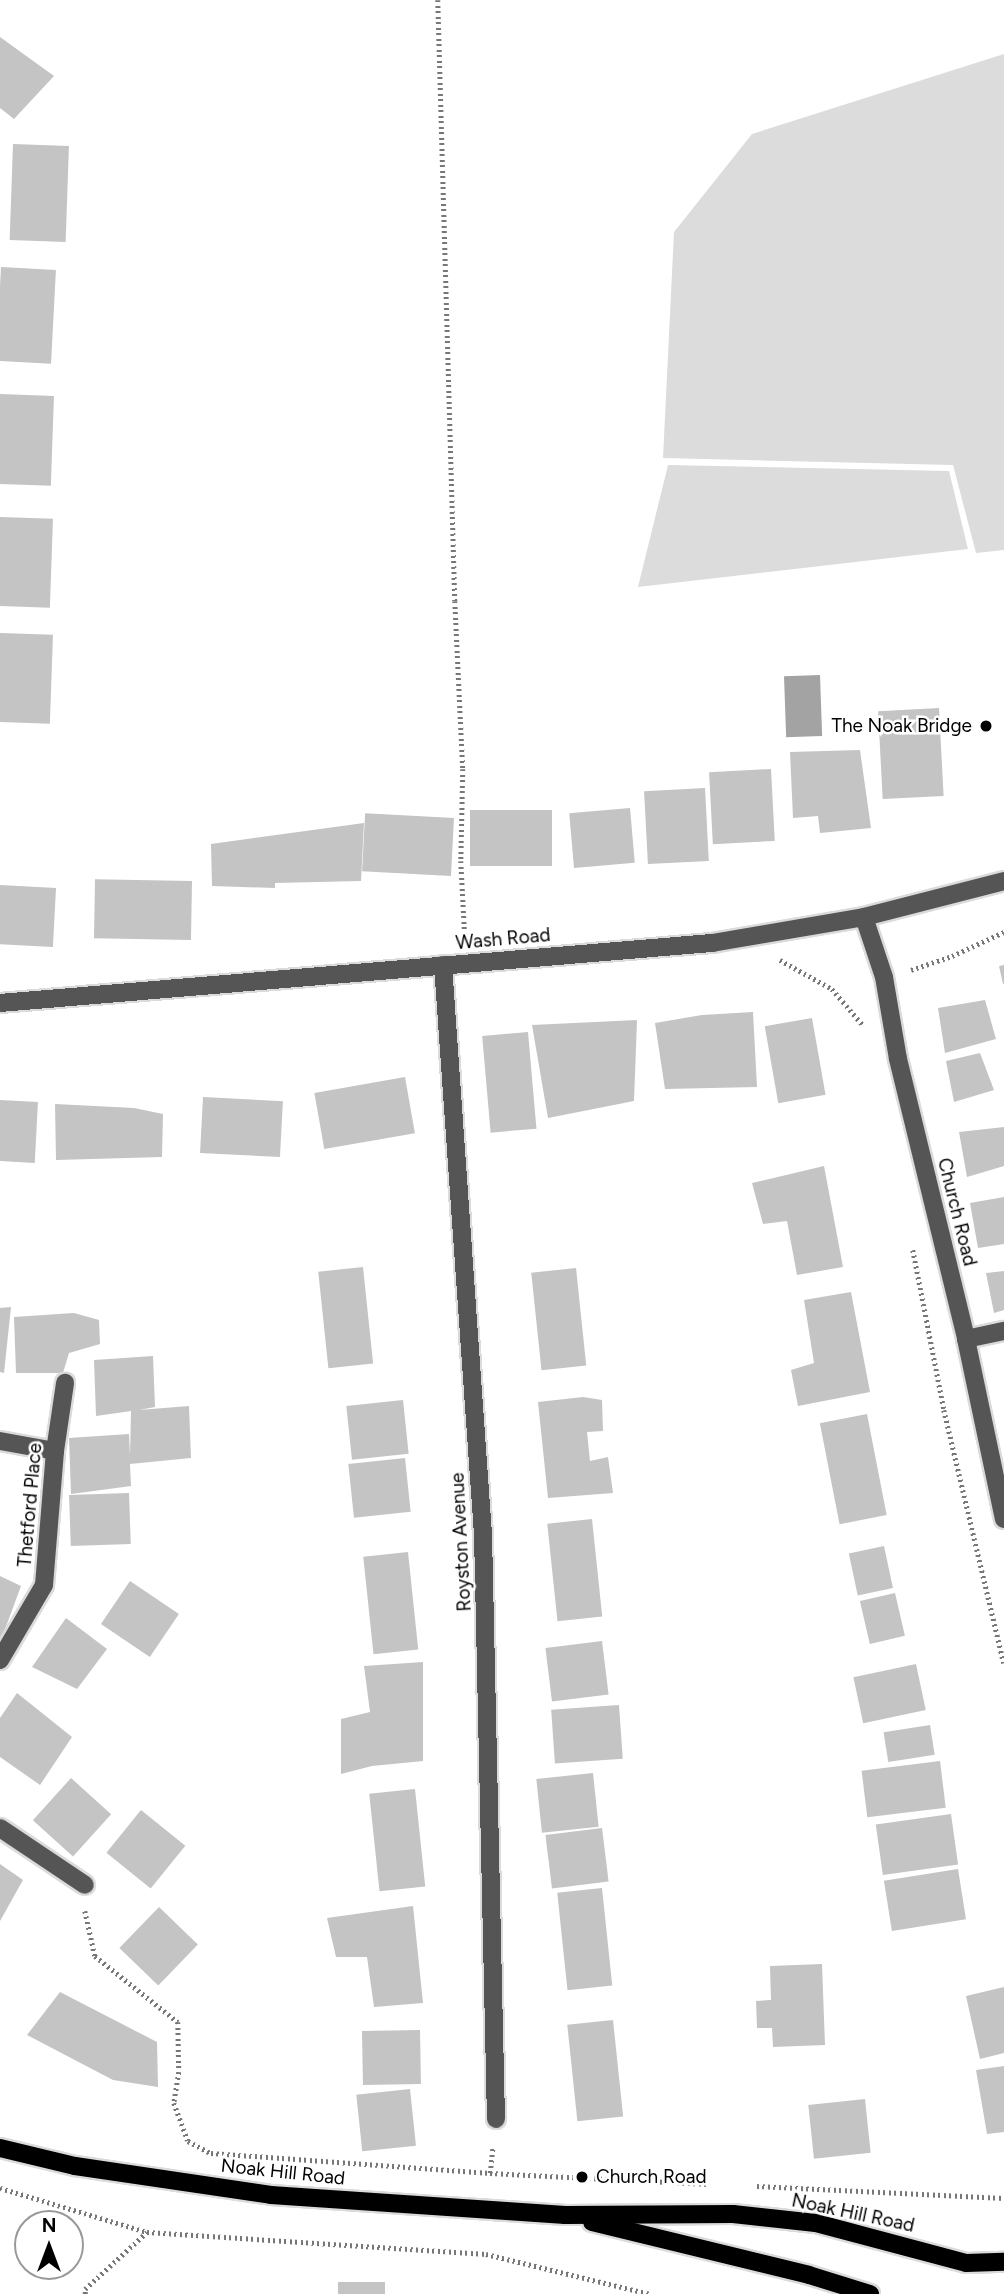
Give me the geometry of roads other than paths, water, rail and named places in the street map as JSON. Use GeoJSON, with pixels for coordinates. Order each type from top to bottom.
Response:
{"type":"FeatureCollection","features":[{"type":"Feature","properties":{"kind":"main road","name":"Noak Hill Road"},"geometry":{"type":"LineString","coordinates":[[0,2148],[75,2166],[271,2195],[565,2215],[733,2214],[816,2223],[966,2263],[1004,2262]]}},
{"type":"Feature","properties":{"kind":"main road","name":"Noak Hill Road"},"geometry":{"type":"LineString","coordinates":[[565,2215],[810,2275],[870,2294]]}},
{"type":"Feature","properties":{"kind":"street","name":"Wash Road"},"geometry":{"type":"LineString","coordinates":[[0,1003],[712,943],[864,917],[1004,881]]}},
{"type":"Feature","properties":{"kind":"street","name":"Church Road"},"geometry":{"type":"LineString","coordinates":[[864,917],[884,977],[898,1059],[966,1339],[1004,1519]]}},
{"type":"Feature","properties":{"kind":"street","name":"Royston Avenue"},"geometry":{"type":"LineString","coordinates":[[443,965],[483,1534],[491,1776],[496,2119]]}},
{"type":"Feature","properties":{"kind":"street"},"geometry":{"type":"LineString","coordinates":[[966,1339],[1004,1331]]}},
{"type":"Feature","properties":{"kind":"street","name":"Thetford Place"},"geometry":{"type":"LineString","coordinates":[[0,1660],[44,1586],[55,1451],[65,1383]]}},
{"type":"Feature","properties":{"kind":"street"},"geometry":{"type":"LineString","coordinates":[[0,1441],[55,1451]]}},
{"type":"Feature","properties":{"kind":"street"},"geometry":{"type":"LineString","coordinates":[[0,1828],[85,1885]]}},
{"type":"Feature","properties":{"kind":"place","name":"The Noak Bridge"},"geometry":{"type":"Point","coordinates":[986,726]}},
{"type":"Feature","properties":{"kind":"place","name":"Church Road"},"geometry":{"type":"Point","coordinates":[582,2177]}}]}
